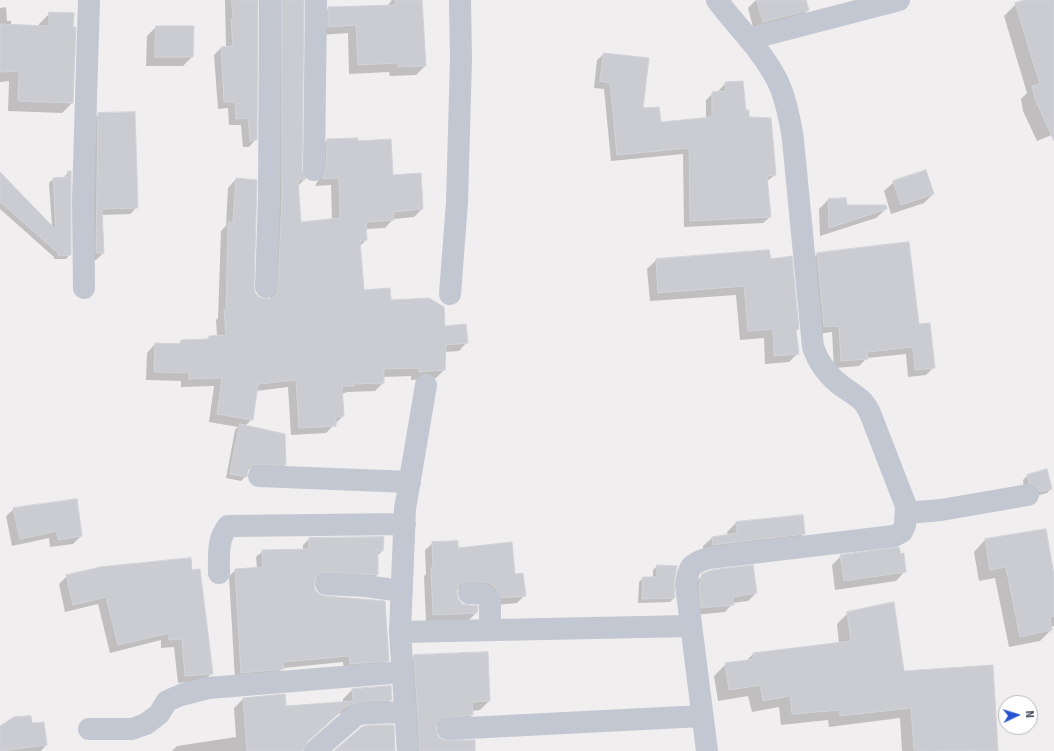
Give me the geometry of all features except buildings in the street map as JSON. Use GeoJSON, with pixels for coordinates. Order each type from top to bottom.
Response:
{"type":"FeatureCollection","features":[{"type":"Feature","properties":{"kind":"street"},"geometry":{"type":"LineString","coordinates":[[84,288],[83,200],[89,0]]}},
{"type":"Feature","properties":{"kind":"street"},"geometry":{"type":"LineString","coordinates":[[266,287],[269,198],[270,0]]}},
{"type":"Feature","properties":{"kind":"street"},"geometry":{"type":"LineString","coordinates":[[314,170],[316,0]]}},
{"type":"Feature","properties":{"kind":"street"},"geometry":{"type":"LineString","coordinates":[[450,294],[457,195],[461,59],[460,0]]}},
{"type":"Feature","properties":{"kind":"street"},"geometry":{"type":"LineString","coordinates":[[707,751],[686,585],[688,572],[695,562],[709,558],[894,536],[902,532],[905,525],[906,513],[906,506],[870,413],[861,400],[838,384],[820,364],[813,347],[793,140],[789,113],[776,79],[764,58],[717,0]]}},
{"type":"Feature","properties":{"kind":"street"},"geometry":{"type":"LineString","coordinates":[[749,40],[899,0]]}},
{"type":"Feature","properties":{"kind":"street"},"geometry":{"type":"LineString","coordinates":[[408,751],[400,632],[405,509],[426,385]]}},
{"type":"Feature","properties":{"kind":"street"},"geometry":{"type":"LineString","coordinates":[[259,476],[410,482]]}},
{"type":"Feature","properties":{"kind":"street"},"geometry":{"type":"LineString","coordinates":[[906,513],[941,510],[1028,495]]}},
{"type":"Feature","properties":{"kind":"street"},"geometry":{"type":"LineString","coordinates":[[218,573],[218,551],[222,532],[228,526],[405,524]]}},
{"type":"Feature","properties":{"kind":"street"},"geometry":{"type":"LineString","coordinates":[[326,584],[365,586],[402,591]]}},
{"type":"Feature","properties":{"kind":"street"},"geometry":{"type":"LineString","coordinates":[[469,593],[483,594],[490,600],[490,630]]}},
{"type":"Feature","properties":{"kind":"street"},"geometry":{"type":"LineString","coordinates":[[400,632],[690,626]]}},
{"type":"Feature","properties":{"kind":"street"},"geometry":{"type":"LineString","coordinates":[[89,729],[132,729],[146,724],[159,714],[167,701],[181,695],[208,688],[403,672]]}},
{"type":"Feature","properties":{"kind":"street"},"geometry":{"type":"LineString","coordinates":[[315,751],[356,715],[368,713],[406,712]]}},
{"type":"Feature","properties":{"kind":"street"},"geometry":{"type":"LineString","coordinates":[[448,730],[702,716]]}}]}
